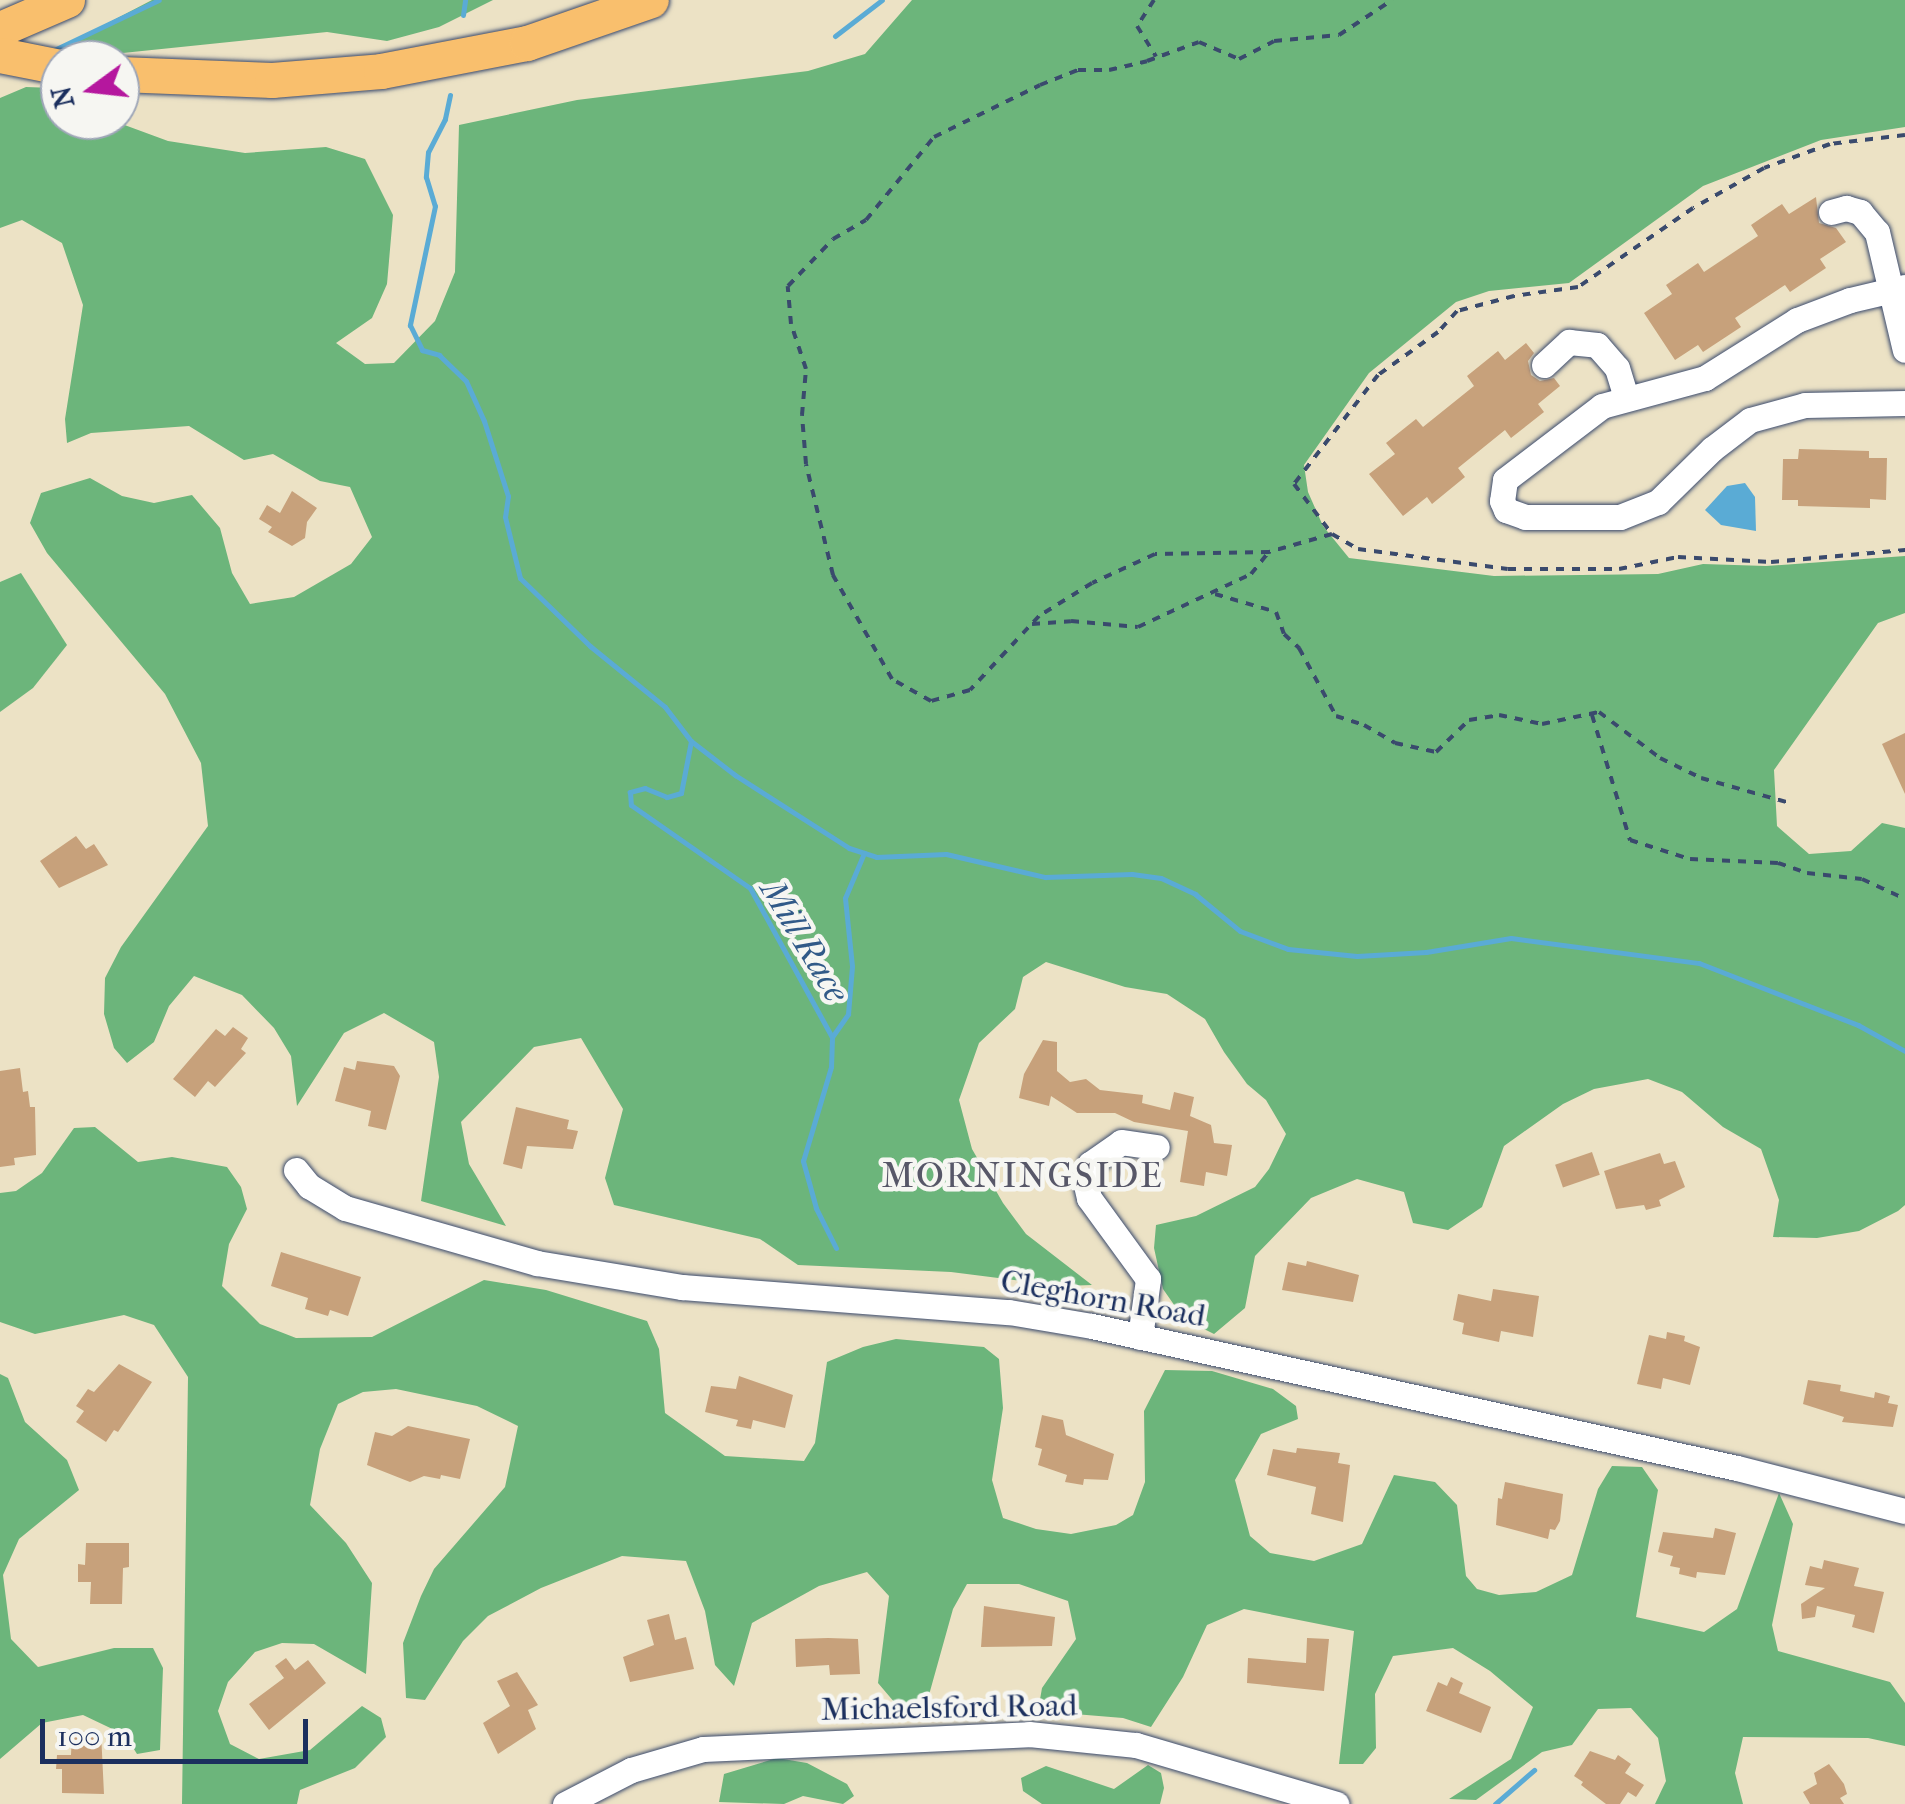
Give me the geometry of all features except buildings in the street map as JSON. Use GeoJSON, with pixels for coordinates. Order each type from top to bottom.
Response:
{"type":"FeatureCollection","features":[{"type":"Feature","properties":{"kind":"highway"},"geometry":{"type":"LineString","coordinates":[[0,29],[66,0]]}},
{"type":"Feature","properties":{"kind":"highway"},"geometry":{"type":"LineString","coordinates":[[140,75],[272,80],[381,71],[527,42],[650,0]]}},
{"type":"Feature","properties":{"kind":"highway"},"geometry":{"type":"LineString","coordinates":[[0,56],[40,63]]}},
{"type":"Feature","properties":{"kind":"street"},"geometry":{"type":"LineString","coordinates":[[1831,212],[1846,208],[1870,220],[1898,289],[1905,350]]}},
{"type":"Feature","properties":{"kind":"street"},"geometry":{"type":"LineString","coordinates":[[1898,289],[1797,320],[1719,373],[1626,397],[1579,420],[1505,480],[1502,502],[1506,510],[1525,517],[1620,517],[1658,502],[1712,449],[1750,420],[1805,405],[1905,404]]}},
{"type":"Feature","properties":{"kind":"street"},"geometry":{"type":"LineString","coordinates":[[1544,365],[1569,342],[1597,345],[1617,368],[1626,397]]}},
{"type":"Feature","properties":{"kind":"street"},"geometry":{"type":"LineString","coordinates":[[1140,1336],[1148,1280],[1089,1198],[1085,1181],[1090,1164],[1121,1142],[1157,1147]]}},
{"type":"Feature","properties":{"kind":"street","name":"Cleghorn Road"},"geometry":{"type":"LineString","coordinates":[[296,1170],[309,1186],[345,1208],[462,1244],[562,1268],[682,1286],[1009,1312],[1140,1336],[1736,1468],[1905,1511]]}},
{"type":"Feature","properties":{"kind":"street","name":"Michaelsford Road"},"geometry":{"type":"LineString","coordinates":[[565,1804],[631,1770],[703,1749],[1029,1734],[1136,1746],[1336,1804]]}},
{"type":"Feature","properties":{"kind":"path"},"geometry":{"type":"LineString","coordinates":[[1154,0],[1137,26],[1156,56]]}},
{"type":"Feature","properties":{"kind":"path"},"geometry":{"type":"LineString","coordinates":[[1332,534],[1269,552],[1155,554],[1092,583],[1031,624],[970,690],[931,702],[892,679],[833,575],[806,464],[802,415],[806,370],[792,324],[788,286],[832,239],[866,220],[934,137],[1078,70],[1109,70],[1199,42],[1238,59],[1274,41],[1339,35],[1392,0]]}},
{"type":"Feature","properties":{"kind":"path"},"geometry":{"type":"LineString","coordinates":[[1031,624],[1071,621],[1138,627],[1251,574],[1269,552]]}},
{"type":"Feature","properties":{"kind":"path"},"geometry":{"type":"LineString","coordinates":[[1215,594],[1276,612],[1284,634],[1299,648],[1336,716],[1364,725],[1394,744],[1436,752],[1469,720],[1499,715],[1542,724],[1600,712],[1660,758],[1701,778],[1790,802]]}},
{"type":"Feature","properties":{"kind":"path"},"geometry":{"type":"LineString","coordinates":[[1592,713],[1630,840],[1690,859],[1778,862],[1807,873],[1862,879],[1905,900]]}},
{"type":"Feature","properties":{"kind":"green space"},"geometry":{"type":"Polygon","coordinates":[[[152,0],[493,0],[439,27],[387,41],[327,32],[140,51],[140,40],[75,40],[152,0]]]}},
{"type":"Feature","properties":{"kind":"green space"},"geometry":{"type":"Polygon","coordinates":[[[912,0],[1905,0],[1905,127],[1821,140],[1703,186],[1569,283],[1489,291],[1456,302],[1369,373],[1304,465],[1308,492],[1323,526],[1349,558],[1494,576],[1658,574],[1703,564],[1766,566],[1905,556],[1905,613],[1878,623],[1774,770],[1777,826],[1809,854],[1851,851],[1882,823],[1905,828],[1905,1205],[1859,1231],[1817,1238],[1773,1237],[1779,1200],[1761,1149],[1723,1127],[1682,1092],[1648,1079],[1594,1089],[1563,1104],[1504,1146],[1482,1207],[1448,1230],[1413,1223],[1404,1192],[1357,1179],[1311,1198],[1255,1256],[1245,1308],[1214,1334],[1184,1319],[1163,1289],[1154,1248],[1156,1225],[1196,1216],[1255,1187],[1286,1134],[1266,1100],[1247,1084],[1224,1052],[1205,1019],[1167,994],[1125,987],[1046,962],[1023,977],[1015,1009],[979,1043],[959,1100],[972,1149],[1003,1203],[1026,1234],[1092,1285],[1063,1286],[951,1272],[798,1265],[760,1239],[614,1205],[605,1178],[623,1109],[581,1038],[534,1047],[461,1122],[469,1164],[506,1226],[421,1201],[439,1077],[434,1042],[384,1013],[344,1033],[297,1106],[291,1056],[274,1028],[242,995],[194,976],[169,1006],[154,1042],[127,1063],[114,1048],[104,1014],[105,978],[121,947],[208,826],[201,763],[165,694],[47,553],[30,523],[41,493],[90,478],[122,496],[154,503],[192,495],[220,528],[232,573],[250,604],[294,597],[351,564],[372,537],[350,487],[320,481],[273,454],[244,460],[189,426],[91,433],[67,443],[65,419],[83,305],[62,243],[22,220],[0,228],[0,98],[26,87],[40,88],[40,140],[140,140],[140,131],[168,141],[245,153],[326,147],[365,159],[393,215],[387,284],[372,318],[336,343],[365,364],[394,363],[435,321],[455,272],[459,125],[577,100],[808,71],[865,54],[912,0]]]}},
{"type":"Feature","properties":{"kind":"green space"},"geometry":{"type":"Polygon","coordinates":[[[21,573],[67,645],[33,688],[0,712],[0,582],[21,573]]]}},
{"type":"Feature","properties":{"kind":"green space"},"geometry":{"type":"Polygon","coordinates":[[[95,1127],[138,1162],[172,1157],[227,1167],[241,1187],[247,1209],[229,1244],[222,1286],[260,1324],[296,1338],[372,1337],[484,1280],[546,1290],[647,1321],[659,1349],[665,1413],[725,1456],[804,1461],[815,1443],[827,1362],[896,1339],[984,1347],[999,1359],[1003,1408],[992,1480],[1003,1518],[1036,1529],[1071,1534],[1116,1525],[1133,1515],[1145,1482],[1144,1411],[1165,1370],[1212,1371],[1273,1389],[1296,1406],[1298,1419],[1261,1434],[1235,1480],[1250,1536],[1270,1553],[1314,1561],[1362,1544],[1394,1475],[1435,1482],[1457,1505],[1466,1576],[1477,1589],[1499,1595],[1536,1592],[1572,1575],[1598,1489],[1612,1466],[1642,1467],[1658,1490],[1636,1617],[1704,1632],[1737,1609],[1779,1493],[1793,1524],[1772,1625],[1778,1651],[1890,1682],[1905,1703],[1905,1746],[1868,1738],[1743,1737],[1735,1773],[1743,1804],[1655,1804],[1666,1781],[1658,1738],[1631,1708],[1598,1709],[1572,1745],[1542,1752],[1476,1800],[1449,1799],[1511,1759],[1533,1707],[1490,1671],[1453,1648],[1393,1656],[1375,1694],[1376,1748],[1363,1764],[1339,1764],[1354,1631],[1244,1609],[1207,1625],[1183,1677],[1151,1727],[1123,1718],[1038,1711],[1042,1688],[1076,1639],[1068,1601],[1019,1584],[967,1584],[953,1609],[927,1702],[895,1703],[878,1683],[889,1596],[867,1572],[819,1586],[752,1623],[734,1686],[715,1665],[705,1611],[686,1561],[622,1556],[541,1588],[488,1616],[463,1641],[425,1700],[406,1698],[403,1643],[421,1596],[434,1569],[505,1487],[518,1426],[477,1406],[396,1389],[363,1392],[338,1404],[320,1449],[310,1505],[346,1543],[372,1583],[366,1674],[314,1644],[282,1643],[255,1652],[228,1682],[218,1711],[230,1744],[259,1759],[310,1750],[362,1706],[381,1718],[386,1737],[355,1768],[300,1790],[297,1804],[182,1804],[188,1377],[154,1325],[124,1315],[35,1334],[0,1322],[0,1193],[16,1191],[42,1173],[74,1128],[95,1127]]]}},
{"type":"Feature","properties":{"kind":"green space"},"geometry":{"type":"Polygon","coordinates":[[[0,1374],[8,1378],[25,1422],[67,1460],[79,1490],[19,1539],[3,1575],[11,1639],[38,1667],[114,1648],[153,1648],[163,1668],[160,1750],[137,1754],[125,1735],[83,1715],[42,1723],[0,1759],[0,1374]]]}},
{"type":"Feature","properties":{"kind":"green space"},"geometry":{"type":"Polygon","coordinates":[[[777,1758],[807,1763],[847,1784],[854,1796],[843,1804],[803,1796],[784,1804],[719,1802],[724,1774],[777,1758]]]}},
{"type":"Feature","properties":{"kind":"green space"},"geometry":{"type":"Polygon","coordinates":[[[1148,1765],[1161,1773],[1164,1788],[1160,1804],[1042,1804],[1023,1791],[1021,1778],[1046,1766],[1114,1789],[1148,1765]]]}},
{"type":"Feature","properties":{"kind":"water"},"geometry":{"type":"Polygon","coordinates":[[[1745,483],[1755,497],[1756,531],[1721,525],[1705,510],[1727,486],[1745,483]]]}},
{"type":"Feature","properties":{"kind":"waterway"},"geometry":{"type":"LineString","coordinates":[[75,40],[159,0]]}},
{"type":"Feature","properties":{"kind":"waterway"},"geometry":{"type":"LineString","coordinates":[[463,15],[465,0]]}},
{"type":"Feature","properties":{"kind":"waterway"},"geometry":{"type":"LineString","coordinates":[[835,36],[882,0]]}},
{"type":"Feature","properties":{"kind":"waterway"},"geometry":{"type":"LineString","coordinates":[[450,95],[445,119],[428,152],[426,177],[435,206],[410,325],[422,350],[439,355],[466,381],[484,421],[508,496],[505,517],[520,578],[590,646],[665,707],[691,741],[735,775],[849,848],[876,857],[946,854],[1045,877],[1132,874],[1161,878],[1195,894],[1240,931],[1288,949],[1357,956],[1426,952],[1511,938],[1699,963],[1858,1025],[1905,1051]]}},
{"type":"Feature","properties":{"kind":"waterway","name":"Mill Race"},"geometry":{"type":"LineString","coordinates":[[691,741],[681,793],[667,797],[645,788],[630,792],[631,805],[750,888],[832,1037]]}},
{"type":"Feature","properties":{"kind":"waterway"},"geometry":{"type":"LineString","coordinates":[[836,1248],[816,1208],[803,1161],[831,1067],[832,1037],[848,1014],[852,966],[845,898],[864,853]]}},
{"type":"Feature","properties":{"kind":"waterway"},"geometry":{"type":"LineString","coordinates":[[1495,1804],[1534,1770]]}},
{"type":"Feature","properties":{"kind":"district","name":"MORNINGSIDE"},"geometry":{"type":"Point","coordinates":[1023,1176]}}]}
